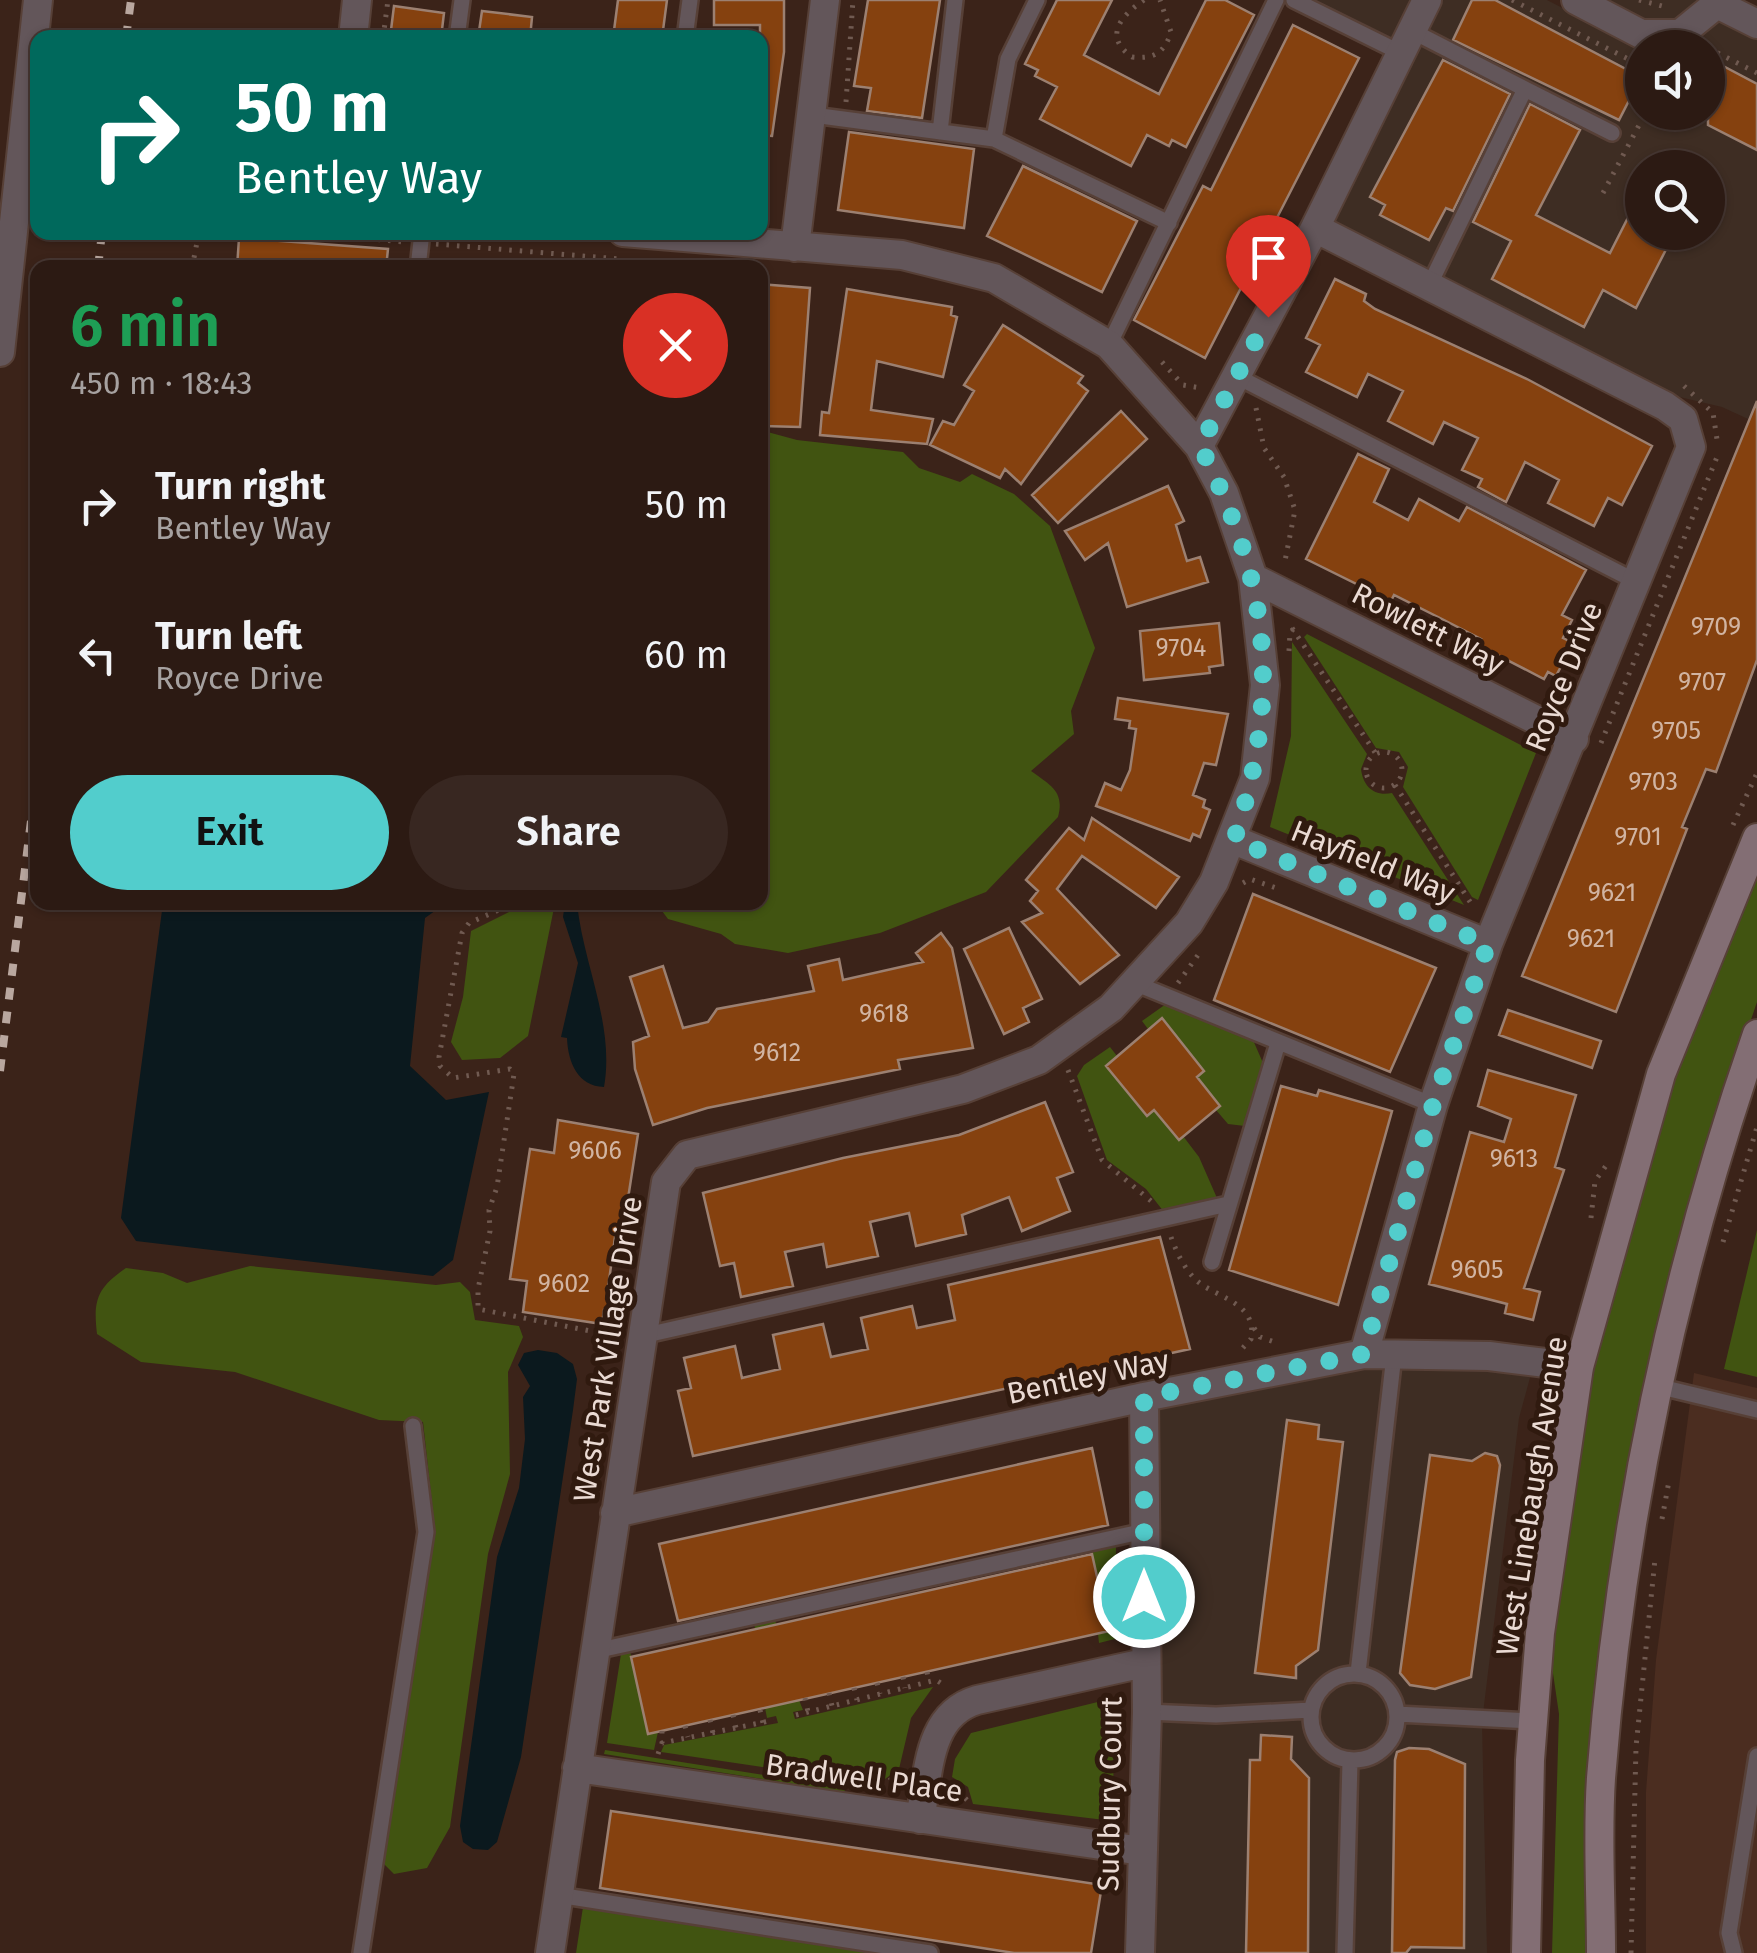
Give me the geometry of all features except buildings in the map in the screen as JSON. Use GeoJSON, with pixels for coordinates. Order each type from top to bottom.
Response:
{"type":"FeatureCollection","features":[{"type":"Feature","properties":{"kind":"main road","name":"West Linebaugh Avenue"},"geometry":{"type":"LineString","coordinates":[[1526,1953],[1540,1634],[1580,1367],[1661,1074],[1757,838]]}},
{"type":"Feature","properties":{"kind":"main road"},"geometry":{"type":"LineString","coordinates":[[1600,1953],[1601,1781],[1632,1517],[1656,1386],[1692,1238],[1757,1034]]}},
{"type":"Feature","properties":{"kind":"street"},"geometry":{"type":"LineString","coordinates":[[33,30],[38,0]]}},
{"type":"Feature","properties":{"kind":"street"},"geometry":{"type":"LineString","coordinates":[[354,30],[357,0]]}},
{"type":"Feature","properties":{"kind":"street"},"geometry":{"type":"LineString","coordinates":[[795,246],[824,0]]}},
{"type":"Feature","properties":{"kind":"street"},"geometry":{"type":"LineString","coordinates":[[1200,446],[1315,228],[1427,0]]}},
{"type":"Feature","properties":{"kind":"street"},"geometry":{"type":"LineString","coordinates":[[1576,0],[1641,34],[1680,34],[1718,2],[1757,24]]}},
{"type":"Feature","properties":{"kind":"street"},"geometry":{"type":"LineString","coordinates":[[0,352],[11,171],[30,51]]}},
{"type":"Feature","properties":{"kind":"street","name":"Royce Drive"},"geometry":{"type":"LineString","coordinates":[[1315,228],[1683,419],[1690,447],[1687,465],[1638,582],[1585,748],[1488,944],[1433,1105],[1364,1354]]}},
{"type":"Feature","properties":{"kind":"street","name":"West Park Village Drive"},"geometry":{"type":"LineString","coordinates":[[550,1953],[666,1182],[686,1155],[962,1089],[1039,1060],[1111,1008],[1137,984],[1188,923],[1234,840],[1255,778],[1262,732],[1265,685],[1253,578],[1230,508],[1200,446],[1109,344],[994,278],[902,256],[726,240]]}},
{"type":"Feature","properties":{"kind":"street","name":"Rowlett Way"},"geometry":{"type":"LineString","coordinates":[[1253,578],[1293,582],[1585,748]]}},
{"type":"Feature","properties":{"kind":"street","name":"Hayfield Way"},"geometry":{"type":"LineString","coordinates":[[1234,840],[1488,944]]}},
{"type":"Feature","properties":{"kind":"street","name":"Bentley Way"},"geometry":{"type":"LineString","coordinates":[[616,1514],[1144,1397],[1364,1354],[1489,1356],[1580,1367]]}},
{"type":"Feature","properties":{"kind":"street","name":"Sudbury Court"},"geometry":{"type":"LineString","coordinates":[[1140,1953],[1148,1712],[1144,1663],[1144,1397]]}},
{"type":"Feature","properties":{"kind":"street"},"geometry":{"type":"LineString","coordinates":[[920,1819],[940,1725],[951,1712],[977,1700],[1144,1663]]}},
{"type":"Feature","properties":{"kind":"street","name":"Bradwell Place"},"geometry":{"type":"LineString","coordinates":[[577,1768],[1142,1851]]}},
{"type":"Feature","properties":{"kind":"lane"},"geometry":{"type":"LineString","coordinates":[[458,30],[462,0]]}},
{"type":"Feature","properties":{"kind":"lane"},"geometry":{"type":"LineString","coordinates":[[686,30],[690,0]]}},
{"type":"Feature","properties":{"kind":"lane"},"geometry":{"type":"LineString","coordinates":[[940,132],[955,0]]}},
{"type":"Feature","properties":{"kind":"lane"},"geometry":{"type":"LineString","coordinates":[[994,140],[1008,59],[1036,0]]}},
{"type":"Feature","properties":{"kind":"lane"},"geometry":{"type":"LineString","coordinates":[[1109,344],[1276,0]]}},
{"type":"Feature","properties":{"kind":"lane"},"geometry":{"type":"LineString","coordinates":[[1294,0],[1525,89],[1612,133]]}},
{"type":"Feature","properties":{"kind":"lane"},"geometry":{"type":"LineString","coordinates":[[1429,286],[1525,89]]}},
{"type":"Feature","properties":{"kind":"lane"},"geometry":{"type":"LineString","coordinates":[[813,115],[994,140],[1169,223]]}},
{"type":"Feature","properties":{"kind":"lane"},"geometry":{"type":"LineString","coordinates":[[1236,376],[1260,397],[1638,582]]}},
{"type":"Feature","properties":{"kind":"lane"},"geometry":{"type":"LineString","coordinates":[[1137,984],[1433,1105]]}},
{"type":"Feature","properties":{"kind":"lane"},"geometry":{"type":"LineString","coordinates":[[1212,1262],[1278,1043]]}},
{"type":"Feature","properties":{"kind":"lane"},"geometry":{"type":"LineString","coordinates":[[642,1336],[1228,1204]]}},
{"type":"Feature","properties":{"kind":"lane"},"geometry":{"type":"LineString","coordinates":[[1358,1674],[1394,1355]]}},
{"type":"Feature","properties":{"kind":"lane"},"geometry":{"type":"LineString","coordinates":[[1656,1386],[1757,1410]]}},
{"type":"Feature","properties":{"kind":"lane"},"geometry":{"type":"LineString","coordinates":[[361,1953],[426,1532],[413,1426]]}},
{"type":"Feature","properties":{"kind":"lane"},"geometry":{"type":"LineString","coordinates":[[595,1651],[1145,1531]]}},
{"type":"Feature","properties":{"kind":"lane"},"geometry":{"type":"LineString","coordinates":[[1358,1674],[1385,1686],[1397,1714],[1386,1746],[1365,1760],[1350,1761],[1320,1744],[1311,1725],[1311,1710],[1327,1683],[1358,1674]]}},
{"type":"Feature","properties":{"kind":"lane"},"geometry":{"type":"LineString","coordinates":[[1148,1712],[1216,1715],[1311,1710]]}},
{"type":"Feature","properties":{"kind":"lane"},"geometry":{"type":"LineString","coordinates":[[1397,1714],[1534,1721]]}},
{"type":"Feature","properties":{"kind":"lane"},"geometry":{"type":"LineString","coordinates":[[1734,1953],[1729,1932],[1757,1756]]}},
{"type":"Feature","properties":{"kind":"lane"},"geometry":{"type":"LineString","coordinates":[[1345,1953],[1350,1761]]}},
{"type":"Feature","properties":{"kind":"lane"},"geometry":{"type":"LineString","coordinates":[[558,1895],[930,1953]]}},
{"type":"Feature","properties":{"kind":"path"},"geometry":{"type":"LineString","coordinates":[[384,30],[388,0]]}},
{"type":"Feature","properties":{"kind":"path"},"geometry":{"type":"LineString","coordinates":[[1144,0],[1124,14],[1116,26],[1116,38],[1132,56],[1148,58],[1160,53],[1171,32],[1160,0]]}},
{"type":"Feature","properties":{"kind":"path"},"geometry":{"type":"LineString","coordinates":[[1512,0],[1625,57]]}},
{"type":"Feature","properties":{"kind":"path"},"geometry":{"type":"LineString","coordinates":[[1639,0],[1664,7]]}},
{"type":"Feature","properties":{"kind":"path"},"geometry":{"type":"LineString","coordinates":[[1725,57],[1757,73]]}},
{"type":"Feature","properties":{"kind":"path"},"geometry":{"type":"LineString","coordinates":[[1603,193],[1636,130]]}},
{"type":"Feature","properties":{"kind":"path"},"geometry":{"type":"LineString","coordinates":[[441,240],[636,260]]}},
{"type":"Feature","properties":{"kind":"path"},"geometry":{"type":"LineString","coordinates":[[1585,748],[1717,462],[1719,433],[1713,413],[1690,389],[1671,379]]}},
{"type":"Feature","properties":{"kind":"path"},"geometry":{"type":"LineString","coordinates":[[1248,410],[1260,397]]}},
{"type":"Feature","properties":{"kind":"path"},"geometry":{"type":"LineString","coordinates":[[1260,397],[1264,448],[1284,477],[1295,510],[1285,562],[1293,582]]}},
{"type":"Feature","properties":{"kind":"path"},"geometry":{"type":"LineString","coordinates":[[1276,558],[1285,562],[1293,582]]}},
{"type":"Feature","properties":{"kind":"path"},"geometry":{"type":"LineString","coordinates":[[1292,628],[1300,627]]}},
{"type":"Feature","properties":{"kind":"path"},"geometry":{"type":"LineString","coordinates":[[1290,659],[1292,628]]}},
{"type":"Feature","properties":{"kind":"path"},"geometry":{"type":"LineString","coordinates":[[1292,628],[1376,754]]}},
{"type":"Feature","properties":{"kind":"path"},"geometry":{"type":"LineString","coordinates":[[1388,752],[1398,758],[1402,770],[1395,785],[1384,789],[1369,780],[1368,763],[1376,754],[1388,752]]}},
{"type":"Feature","properties":{"kind":"path"},"geometry":{"type":"LineString","coordinates":[[1395,785],[1473,908]]}},
{"type":"Feature","properties":{"kind":"path"},"geometry":{"type":"LineString","coordinates":[[1235,894],[1250,879],[1295,895]]}},
{"type":"Feature","properties":{"kind":"path"},"geometry":{"type":"LineString","coordinates":[[1463,908],[1473,908],[1482,900]]}},
{"type":"Feature","properties":{"kind":"path"},"geometry":{"type":"LineString","coordinates":[[498,910],[470,922],[462,933],[439,1058],[440,1066],[453,1078],[510,1069],[514,1074],[497,1187],[489,1210],[490,1231],[478,1289],[478,1309],[616,1336],[618,1318]]}},
{"type":"Feature","properties":{"kind":"path"},"geometry":{"type":"LineString","coordinates":[[1168,996],[1206,943]]}},
{"type":"Feature","properties":{"kind":"path"},"geometry":{"type":"LineString","coordinates":[[1058,1076],[1078,1064]]}},
{"type":"Feature","properties":{"kind":"path"},"geometry":{"type":"LineString","coordinates":[[1068,1070],[1102,1160],[1122,1180],[1145,1193],[1192,1276],[1236,1303],[1260,1337],[1276,1342]]}},
{"type":"Feature","properties":{"kind":"path"},"geometry":{"type":"LineString","coordinates":[[1719,1254],[1757,1127]]}},
{"type":"Feature","properties":{"kind":"path"},"geometry":{"type":"LineString","coordinates":[[1239,1352],[1251,1339],[1250,1321]]}},
{"type":"Feature","properties":{"kind":"path"},"geometry":{"type":"LineString","coordinates":[[1222,1354],[1287,1340]]}},
{"type":"Feature","properties":{"kind":"path"},"geometry":{"type":"LineString","coordinates":[[1661,1525],[1670,1470]]}},
{"type":"Feature","properties":{"kind":"path"},"geometry":{"type":"LineString","coordinates":[[1631,1953],[1636,1746],[1658,1543]]}},
{"type":"Feature","properties":{"kind":"path"},"geometry":{"type":"LineString","coordinates":[[927,1672],[929,1682]]}},
{"type":"Feature","properties":{"kind":"path"},"geometry":{"type":"LineString","coordinates":[[902,1677],[905,1688]]}},
{"type":"Feature","properties":{"kind":"path"},"geometry":{"type":"LineString","coordinates":[[933,1695],[955,1681]]}},
{"type":"Feature","properties":{"kind":"path"},"geometry":{"type":"LineString","coordinates":[[796,1715],[929,1682],[944,1685]]}},
{"type":"Feature","properties":{"kind":"path"},"geometry":{"type":"LineString","coordinates":[[878,1683],[880,1694]]}},
{"type":"Feature","properties":{"kind":"path"},"geometry":{"type":"LineString","coordinates":[[854,1688],[857,1700]]}},
{"type":"Feature","properties":{"kind":"path"},"geometry":{"type":"LineString","coordinates":[[829,1693],[832,1706]]}},
{"type":"Feature","properties":{"kind":"path"},"geometry":{"type":"LineString","coordinates":[[1100,1697],[1118,1693],[1117,1773]]}},
{"type":"Feature","properties":{"kind":"path"},"geometry":{"type":"LineString","coordinates":[[804,1698],[808,1712]]}},
{"type":"Feature","properties":{"kind":"path"},"geometry":{"type":"LineString","coordinates":[[760,1710],[763,1723]]}},
{"type":"Feature","properties":{"kind":"path"},"geometry":{"type":"LineString","coordinates":[[733,1715],[736,1728]]}},
{"type":"Feature","properties":{"kind":"path"},"geometry":{"type":"LineString","coordinates":[[710,1720],[713,1732]]}},
{"type":"Feature","properties":{"kind":"path"},"geometry":{"type":"LineString","coordinates":[[662,1743],[774,1720]]}},
{"type":"Feature","properties":{"kind":"path"},"geometry":{"type":"LineString","coordinates":[[685,1726],[688,1738]]}},
{"type":"Feature","properties":{"kind":"path"},"geometry":{"type":"LineString","coordinates":[[658,1754],[662,1731]]}},
{"type":"Feature","properties":{"kind":"path"},"geometry":{"type":"LineString","coordinates":[[639,1752],[673,1756]]}},
{"type":"Feature","properties":{"kind":"path"},"geometry":{"type":"LineString","coordinates":[[876,1789],[900,1774],[904,1762]]}},
{"type":"Feature","properties":{"kind":"path"},"geometry":{"type":"LineString","coordinates":[[947,1773],[946,1781],[963,1792],[968,1807]]}},
{"type":"Feature","properties":{"kind":"shaded area"},"geometry":{"type":"Polygon","coordinates":[[[1306,0],[1411,0],[1390,44],[1306,0]]]}},
{"type":"Feature","properties":{"kind":"shaded area"},"geometry":{"type":"Polygon","coordinates":[[[1443,0],[1547,0],[1625,40],[1625,130],[1725,130],[1725,30],[1704,30],[1720,19],[1757,39],[1757,423],[1722,407],[1671,395],[1334,223],[1443,0]]]}},
{"type":"Feature","properties":{"kind":"shaded area"},"geometry":{"type":"Polygon","coordinates":[[[1604,0],[1701,0],[1674,21],[1645,21],[1604,0]]]}},
{"type":"Feature","properties":{"kind":"shaded area"},"geometry":{"type":"Polygon","coordinates":[[[162,910],[436,910],[425,918],[410,1066],[446,1100],[489,1092],[453,1260],[433,1276],[136,1241],[121,1218],[162,910]]]}},
{"type":"Feature","properties":{"kind":"shaded area"},"geometry":{"type":"Polygon","coordinates":[[[564,910],[578,910],[602,1018],[604,1087],[581,1078],[572,1064],[567,1038],[561,1037],[578,963],[564,910]]]}},
{"type":"Feature","properties":{"kind":"shaded area"},"geometry":{"type":"Polygon","coordinates":[[[524,1353],[557,1353],[573,1364],[577,1379],[573,1410],[521,1757],[497,1842],[488,1850],[473,1849],[463,1842],[460,1826],[497,1557],[519,1488],[525,1439],[523,1397],[530,1386],[518,1365],[524,1353]]]}},
{"type":"Feature","properties":{"kind":"shaded area"},"geometry":{"type":"Polygon","coordinates":[[[1364,1367],[1489,1369],[1531,1374],[1519,1418],[1482,1722],[1487,1953],[1155,1953],[1162,1713],[1159,1408],[1364,1367]]]}},
{"type":"Feature","properties":{"kind":"shaded area"},"geometry":{"type":"Polygon","coordinates":[[[1694,1373],[1757,1388],[1757,1953],[1646,1953],[1646,1792],[1656,1660],[1694,1373]]]}},
{"type":"Feature","properties":{"kind":"green space"},"geometry":{"type":"Polygon","coordinates":[[[768,432],[797,440],[903,452],[919,468],[960,482],[972,474],[1014,494],[1050,526],[1095,648],[1071,711],[1074,734],[1031,771],[1058,795],[1058,817],[986,892],[880,933],[788,953],[735,944],[721,934],[668,919],[661,910],[768,910],[768,432]]]}},
{"type":"Feature","properties":{"kind":"green space"},"geometry":{"type":"Polygon","coordinates":[[[1307,634],[1536,753],[1478,900],[1472,897],[1403,787],[1408,767],[1399,752],[1376,748],[1304,637],[1307,634]]]}},
{"type":"Feature","properties":{"kind":"green space"},"geometry":{"type":"Polygon","coordinates":[[[1292,642],[1367,754],[1361,769],[1367,785],[1375,792],[1392,793],[1464,905],[1270,827],[1291,736],[1292,642]]]}},
{"type":"Feature","properties":{"kind":"green space"},"geometry":{"type":"Polygon","coordinates":[[[1757,868],[1757,1002],[1689,1202],[1651,1349],[1613,1549],[1599,1669],[1587,1953],[1552,1953],[1559,1714],[1550,1653],[1589,1384],[1623,1241],[1657,1128],[1703,997],[1757,868]]]}},
{"type":"Feature","properties":{"kind":"green space"},"geometry":{"type":"Polygon","coordinates":[[[513,910],[554,910],[528,1036],[500,1058],[462,1060],[451,1042],[463,997],[471,931],[513,910]]]}},
{"type":"Feature","properties":{"kind":"green space"},"geometry":{"type":"Polygon","coordinates":[[[1166,1004],[1253,1040],[1263,1063],[1245,1126],[1228,1124],[1216,1110],[1220,1105],[1197,1077],[1204,1070],[1162,1019],[1148,1029],[1142,1021],[1166,1004]]]}},
{"type":"Feature","properties":{"kind":"green space"},"geometry":{"type":"Polygon","coordinates":[[[1110,1047],[1117,1056],[1106,1066],[1146,1116],[1154,1110],[1178,1140],[1183,1136],[1199,1157],[1217,1198],[1164,1212],[1146,1189],[1107,1160],[1077,1076],[1084,1065],[1110,1047]]]}},
{"type":"Feature","properties":{"kind":"green space"},"geometry":{"type":"Polygon","coordinates":[[[1757,1230],[1757,1377],[1724,1369],[1757,1230]]]}},
{"type":"Feature","properties":{"kind":"green space"},"geometry":{"type":"Polygon","coordinates":[[[250,1266],[436,1285],[460,1282],[470,1292],[475,1320],[519,1326],[523,1337],[508,1372],[510,1474],[488,1554],[450,1827],[427,1868],[394,1874],[383,1863],[435,1530],[423,1422],[379,1420],[235,1372],[141,1362],[97,1334],[99,1296],[126,1268],[163,1273],[187,1283],[250,1266]]]}},
{"type":"Feature","properties":{"kind":"green space"},"geometry":{"type":"Polygon","coordinates":[[[1116,1547],[1115,1639],[1099,1643],[1098,1634],[1109,1631],[1090,1549],[1116,1547]]]}},
{"type":"Feature","properties":{"kind":"green space"},"geometry":{"type":"Polygon","coordinates":[[[775,1619],[784,1663],[803,1710],[793,1712],[795,1719],[933,1687],[911,1718],[899,1769],[878,1784],[661,1752],[664,1745],[778,1723],[776,1716],[767,1718],[765,1708],[773,1706],[754,1624],[775,1619]]]}},
{"type":"Feature","properties":{"kind":"green space"},"geometry":{"type":"Polygon","coordinates":[[[630,1651],[648,1733],[658,1732],[654,1750],[607,1743],[621,1654],[630,1651]]]}},
{"type":"Feature","properties":{"kind":"green space"},"geometry":{"type":"Polygon","coordinates":[[[1114,1698],[1113,1821],[973,1804],[968,1787],[952,1777],[955,1759],[971,1733],[1114,1698]]]}},
{"type":"Feature","properties":{"kind":"green space"},"geometry":{"type":"Polygon","coordinates":[[[605,1750],[846,1788],[844,1792],[604,1754],[605,1750]]]}},
{"type":"Feature","properties":{"kind":"green space"},"geometry":{"type":"Polygon","coordinates":[[[583,1907],[885,1953],[576,1953],[583,1907]]]}},
{"type":"Feature","properties":{"kind":"railway"},"geometry":{"type":"LineString","coordinates":[[127,30],[131,0]]}},
{"type":"Feature","properties":{"kind":"railway"},"geometry":{"type":"LineString","coordinates":[[99,260],[101,240]]}},
{"type":"Feature","properties":{"kind":"railway"},"geometry":{"type":"LineString","coordinates":[[0,1071],[30,829]]}},
{"type":"Feature","properties":{"kind":"route"},"geometry":{"type":"LineString","coordinates":[[1144,1597],[1144,1397],[1364,1354],[1433,1105],[1488,944],[1234,840],[1255,778],[1265,685],[1253,578],[1241,536],[1200,446],[1268,317]]}}]}
